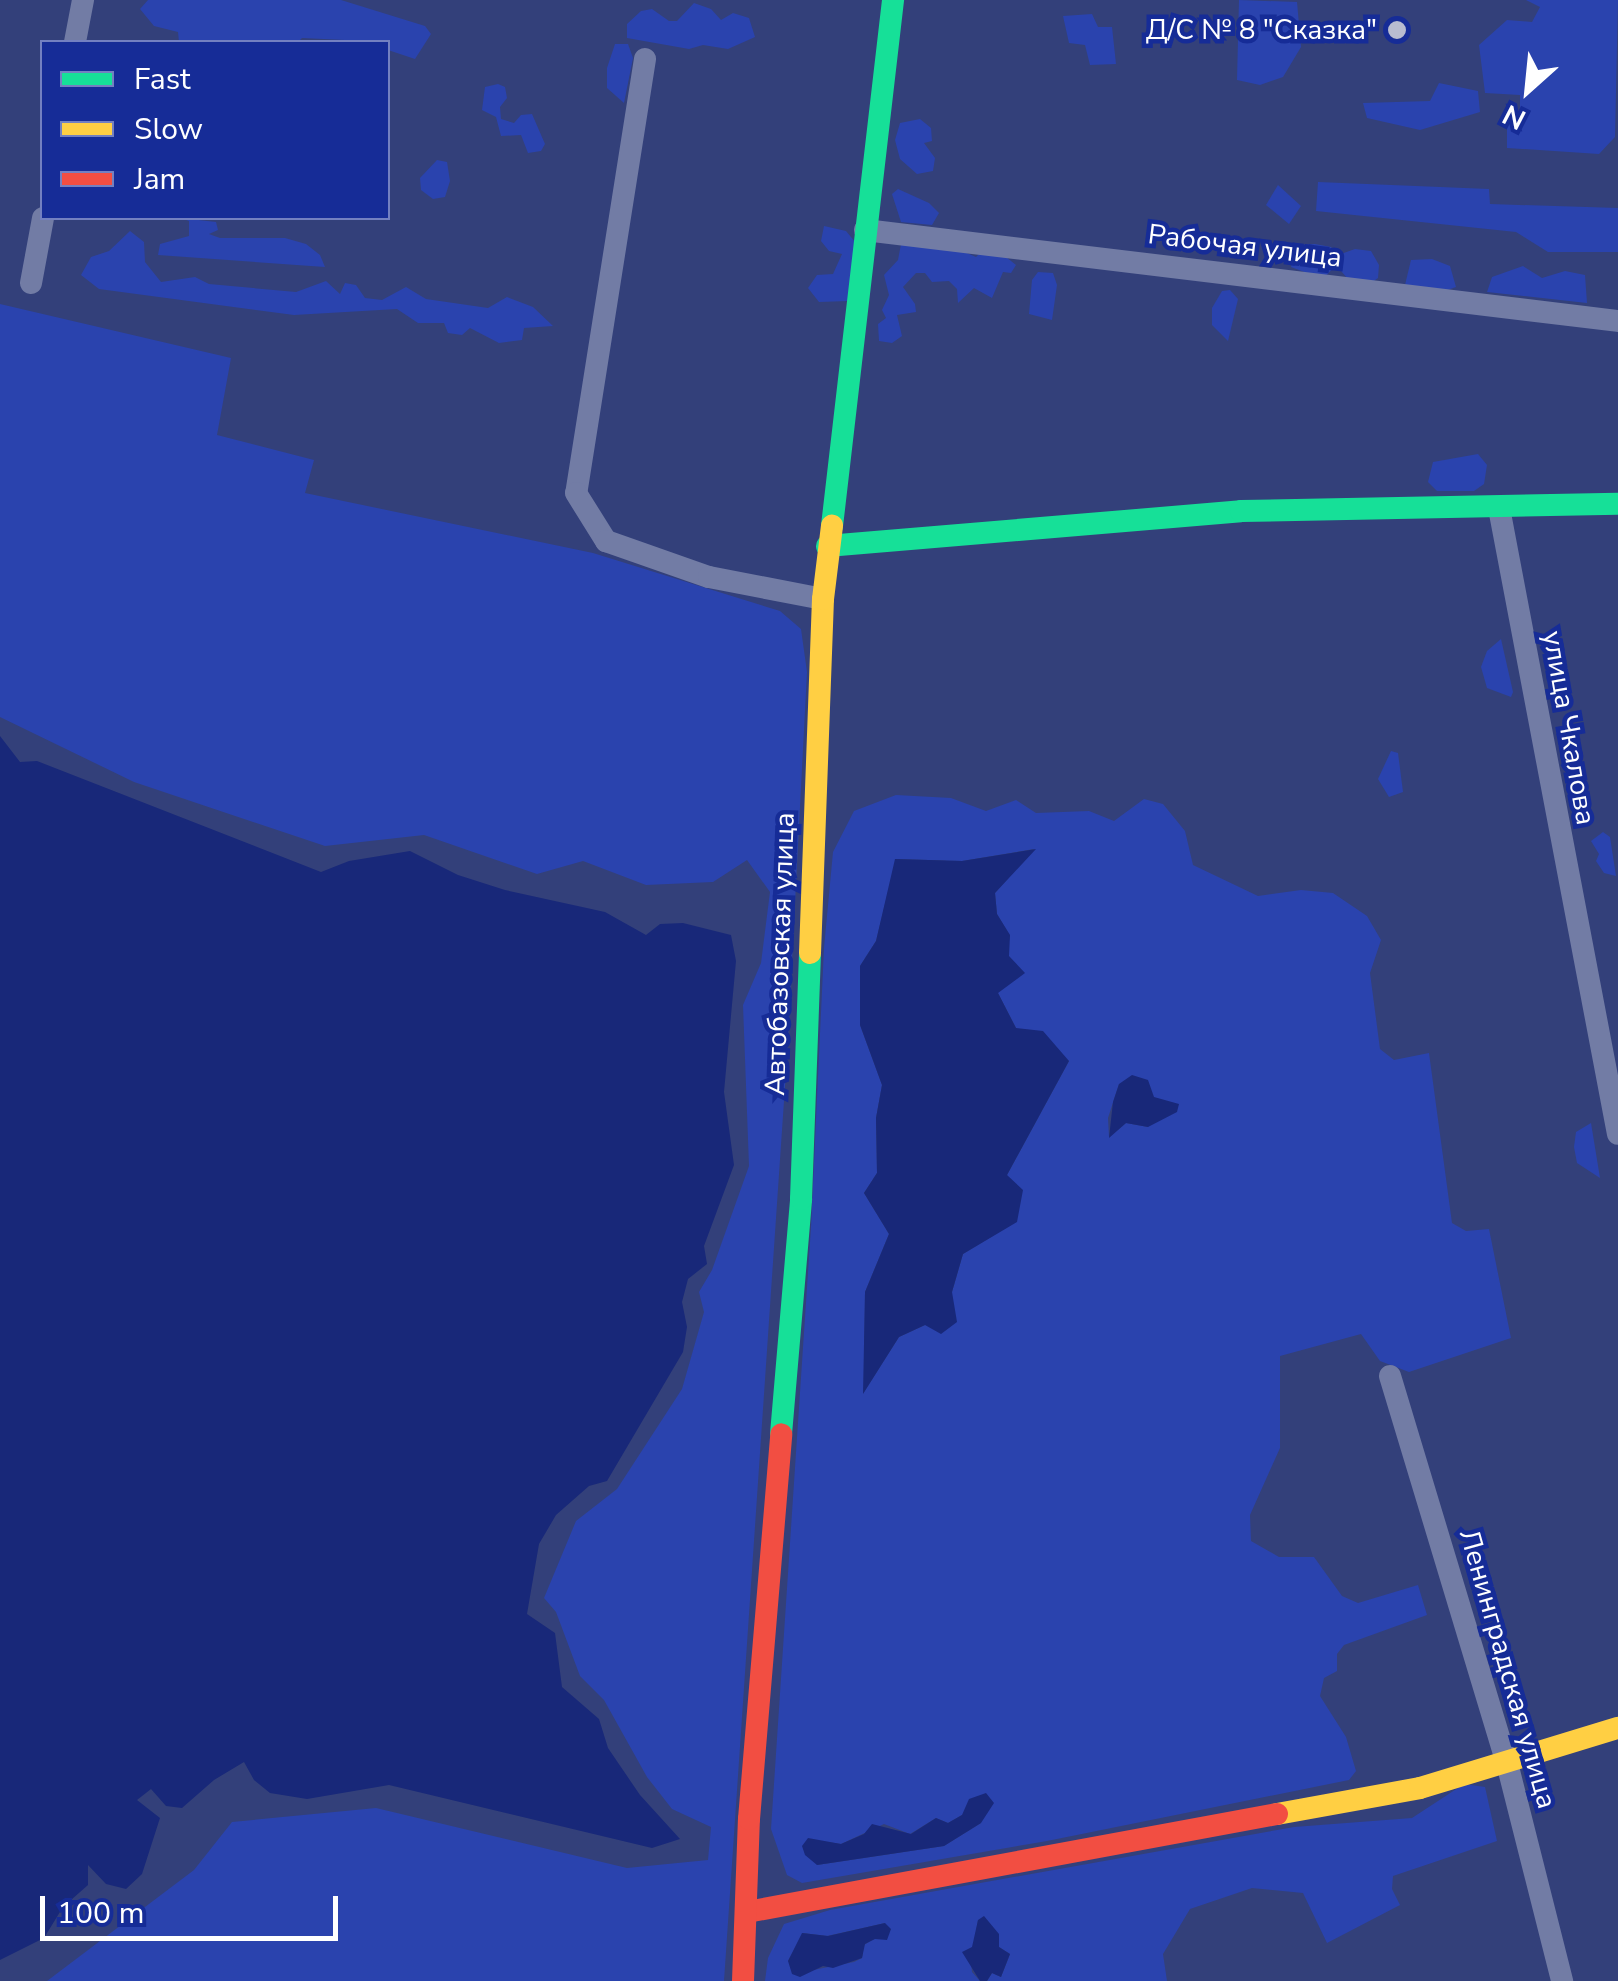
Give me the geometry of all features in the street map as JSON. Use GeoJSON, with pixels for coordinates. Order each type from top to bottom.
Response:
{"type":"FeatureCollection","features":[{"type":"Feature","properties":{"kind":"street"},"geometry":{"type":"LineString","coordinates":[[75,40],[83,0]]}},
{"type":"Feature","properties":{"kind":"street","name":"Автобазовская улица"},"geometry":{"type":"LineString","coordinates":[[743,1981],[749,1819],[800,1199],[823,599],[893,0]]}},
{"type":"Feature","properties":{"kind":"street"},"geometry":{"type":"LineString","coordinates":[[645,58],[576,493],[606,541],[709,577],[823,599]]}},
{"type":"Feature","properties":{"kind":"street"},"geometry":{"type":"LineString","coordinates":[[31,283],[43,220]]}},
{"type":"Feature","properties":{"kind":"street","name":"Рабочая улица"},"geometry":{"type":"LineString","coordinates":[[866,230],[1618,321]]}},
{"type":"Feature","properties":{"kind":"street"},"geometry":{"type":"LineString","coordinates":[[828,546],[1241,511],[1618,504]]}},
{"type":"Feature","properties":{"kind":"street","name":"улица Чкалова"},"geometry":{"type":"LineString","coordinates":[[1499,508],[1618,1134]]}},
{"type":"Feature","properties":{"kind":"street","name":"Ленинградская улица"},"geometry":{"type":"LineString","coordinates":[[1390,1376],[1507,1763],[1562,1981]]}},
{"type":"Feature","properties":{"kind":"street"},"geometry":{"type":"LineString","coordinates":[[747,1912],[1420,1788],[1618,1728]]}},
{"type":"Feature","properties":{"kind":"shaded area"},"geometry":{"type":"Polygon","coordinates":[[[148,0],[341,0],[425,26],[431,34],[415,59],[390,51],[390,40],[179,40],[178,32],[154,26],[140,9],[148,0]]]}},
{"type":"Feature","properties":{"kind":"shaded area"},"geometry":{"type":"Polygon","coordinates":[[[1239,0],[1297,2],[1301,47],[1283,77],[1260,85],[1237,80],[1239,0]]]}},
{"type":"Feature","properties":{"kind":"shaded area"},"geometry":{"type":"Polygon","coordinates":[[[1526,0],[1618,0],[1615,137],[1599,154],[1507,148],[1507,122],[1520,120],[1520,95],[1485,93],[1479,45],[1507,20],[1532,22],[1540,7],[1526,0]]]}},
{"type":"Feature","properties":{"kind":"shaded area"},"geometry":{"type":"Polygon","coordinates":[[[694,3],[711,9],[721,20],[733,13],[749,18],[755,37],[728,49],[703,45],[689,49],[627,38],[627,24],[641,11],[652,9],[669,21],[677,21],[694,3]]]}},
{"type":"Feature","properties":{"kind":"shaded area"},"geometry":{"type":"Polygon","coordinates":[[[1092,14],[1098,27],[1112,27],[1116,64],[1090,65],[1085,45],[1069,43],[1063,16],[1092,14]]]}},
{"type":"Feature","properties":{"kind":"shaded area"},"geometry":{"type":"Polygon","coordinates":[[[615,44],[628,44],[633,58],[624,103],[607,88],[607,68],[615,44]]]}},
{"type":"Feature","properties":{"kind":"shaded area"},"geometry":{"type":"Polygon","coordinates":[[[1439,83],[1478,91],[1480,112],[1420,130],[1367,118],[1363,103],[1430,101],[1439,83]]]}},
{"type":"Feature","properties":{"kind":"shaded area"},"geometry":{"type":"Polygon","coordinates":[[[485,87],[505,87],[507,98],[500,107],[501,119],[514,123],[521,115],[532,114],[545,144],[541,151],[528,153],[521,135],[501,136],[496,117],[482,110],[485,87]]]}},
{"type":"Feature","properties":{"kind":"shaded area"},"geometry":{"type":"Polygon","coordinates":[[[920,119],[931,128],[932,141],[924,143],[935,158],[933,171],[917,174],[900,159],[895,140],[900,123],[920,119]]]}},
{"type":"Feature","properties":{"kind":"shaded area"},"geometry":{"type":"Polygon","coordinates":[[[437,160],[447,162],[450,181],[445,197],[433,199],[421,190],[420,178],[437,160]]]}},
{"type":"Feature","properties":{"kind":"shaded area"},"geometry":{"type":"Polygon","coordinates":[[[1318,182],[1489,189],[1490,204],[1618,208],[1618,252],[1548,252],[1516,232],[1316,211],[1318,182]]]}},
{"type":"Feature","properties":{"kind":"shaded area"},"geometry":{"type":"Polygon","coordinates":[[[1278,185],[1301,206],[1289,224],[1266,205],[1278,185]]]}},
{"type":"Feature","properties":{"kind":"shaded area"},"geometry":{"type":"Polygon","coordinates":[[[898,189],[929,203],[939,213],[932,225],[901,222],[892,194],[898,189]]]}},
{"type":"Feature","properties":{"kind":"shaded area"},"geometry":{"type":"Polygon","coordinates":[[[189,221],[216,222],[218,230],[209,234],[220,238],[285,238],[306,244],[320,255],[325,267],[158,255],[160,244],[189,236],[189,221]]]}},
{"type":"Feature","properties":{"kind":"shaded area"},"geometry":{"type":"Polygon","coordinates":[[[824,226],[846,231],[856,243],[848,301],[819,302],[808,288],[817,275],[833,274],[842,254],[829,251],[821,241],[824,226]]]}},
{"type":"Feature","properties":{"kind":"shaded area"},"geometry":{"type":"Polygon","coordinates":[[[130,231],[144,242],[145,262],[161,282],[195,277],[209,284],[296,292],[326,281],[340,294],[345,283],[356,285],[365,298],[382,300],[406,287],[426,299],[488,308],[507,297],[533,307],[553,326],[524,328],[522,340],[499,343],[470,328],[462,335],[448,333],[444,323],[418,323],[397,309],[294,315],[99,289],[81,275],[91,257],[109,251],[130,231]]]}},
{"type":"Feature","properties":{"kind":"shaded area"},"geometry":{"type":"Polygon","coordinates":[[[901,244],[960,250],[976,257],[980,253],[1006,257],[1016,265],[1011,273],[1003,272],[992,298],[974,288],[958,303],[957,289],[949,281],[932,282],[925,273],[916,273],[903,287],[916,312],[897,315],[902,336],[892,343],[879,341],[878,324],[886,318],[882,310],[889,295],[884,275],[898,260],[901,244]]]}},
{"type":"Feature","properties":{"kind":"shaded area"},"geometry":{"type":"Polygon","coordinates":[[[1297,245],[1331,247],[1338,255],[1355,249],[1371,251],[1379,265],[1378,278],[1368,285],[1353,285],[1336,265],[1323,279],[1291,267],[1297,245]]]}},
{"type":"Feature","properties":{"kind":"shaded area"},"geometry":{"type":"Polygon","coordinates":[[[1432,259],[1450,266],[1456,287],[1436,294],[1405,285],[1411,260],[1432,259]]]}},
{"type":"Feature","properties":{"kind":"shaded area"},"geometry":{"type":"Polygon","coordinates":[[[1523,266],[1542,278],[1565,271],[1585,275],[1587,303],[1487,292],[1492,277],[1523,266]]]}},
{"type":"Feature","properties":{"kind":"shaded area"},"geometry":{"type":"Polygon","coordinates":[[[1038,272],[1053,273],[1057,285],[1052,320],[1029,314],[1032,280],[1038,272]]]}},
{"type":"Feature","properties":{"kind":"shaded area"},"geometry":{"type":"Polygon","coordinates":[[[1230,290],[1238,299],[1228,341],[1212,325],[1212,308],[1222,291],[1230,290]]]}},
{"type":"Feature","properties":{"kind":"shaded area"},"geometry":{"type":"Polygon","coordinates":[[[0,304],[231,358],[217,435],[314,460],[305,493],[593,553],[780,611],[801,629],[807,672],[787,1057],[724,1981],[47,1981],[194,1870],[232,1822],[376,1808],[627,1868],[708,1860],[711,1827],[672,1809],[647,1777],[604,1700],[580,1676],[556,1612],[544,1598],[576,1521],[617,1489],[682,1389],[704,1312],[699,1292],[712,1270],[749,1166],[743,1005],[761,963],[770,892],[747,860],[713,882],[646,885],[583,861],[537,874],[424,835],[325,846],[134,782],[0,717],[0,304]]]}},
{"type":"Feature","properties":{"kind":"shaded area"},"geometry":{"type":"Polygon","coordinates":[[[1478,454],[1487,465],[1484,484],[1474,491],[1437,491],[1428,482],[1433,462],[1478,454]]]}},
{"type":"Feature","properties":{"kind":"shaded area"},"geometry":{"type":"Polygon","coordinates":[[[1501,639],[1511,697],[1487,688],[1481,667],[1487,651],[1501,639]]]}},
{"type":"Feature","properties":{"kind":"shaded area"},"geometry":{"type":"Polygon","coordinates":[[[0,736],[20,762],[37,761],[321,872],[349,861],[410,851],[458,875],[505,890],[605,912],[646,935],[660,924],[683,923],[731,935],[736,961],[724,1092],[734,1165],[704,1246],[707,1264],[688,1279],[682,1302],[687,1327],[683,1352],[607,1481],[589,1486],[556,1515],[539,1544],[527,1614],[555,1633],[562,1687],[599,1719],[608,1748],[640,1795],[680,1839],[652,1848],[389,1785],[307,1799],[270,1793],[254,1780],[244,1762],[214,1780],[182,1808],[166,1806],[151,1789],[137,1800],[160,1818],[142,1874],[126,1889],[106,1884],[88,1865],[88,1885],[63,1907],[44,1938],[0,1960],[0,736]]]}},
{"type":"Feature","properties":{"kind":"shaded area"},"geometry":{"type":"Polygon","coordinates":[[[1391,751],[1398,753],[1403,792],[1389,797],[1378,779],[1391,751]]]}},
{"type":"Feature","properties":{"kind":"shaded area"},"geometry":{"type":"Polygon","coordinates":[[[896,795],[951,798],[986,811],[1016,800],[1036,813],[1089,811],[1114,821],[1144,799],[1163,804],[1185,831],[1193,865],[1258,896],[1301,890],[1333,893],[1367,916],[1381,940],[1370,973],[1380,1049],[1394,1060],[1429,1053],[1452,1223],[1466,1231],[1489,1229],[1511,1338],[1409,1372],[1380,1361],[1361,1334],[1280,1356],[1280,1448],[1250,1515],[1251,1541],[1279,1557],[1314,1557],[1342,1596],[1358,1603],[1418,1585],[1427,1615],[1344,1645],[1337,1654],[1337,1671],[1324,1678],[1320,1696],[1346,1737],[1356,1771],[1349,1780],[1047,1841],[802,1883],[787,1875],[771,1829],[811,1227],[824,948],[833,852],[854,811],[896,795]],[[1034,849],[962,861],[896,859],[876,941],[860,966],[860,1025],[882,1085],[876,1118],[877,1173],[864,1193],[889,1234],[865,1292],[864,1392],[899,1337],[925,1325],[952,1292],[963,1254],[1017,1221],[1007,1175],[1069,1061],[1016,1028],[998,993],[1010,936],[997,914],[995,893],[1034,849]],[[1119,1084],[1108,1118],[1109,1137],[1126,1123],[1148,1127],[1153,1097],[1119,1084]],[[962,1815],[948,1823],[936,1818],[910,1834],[884,1824],[841,1844],[827,1842],[817,1865],[944,1846],[981,1823],[962,1815]]]}},
{"type":"Feature","properties":{"kind":"shaded area"},"geometry":{"type":"Polygon","coordinates":[[[1603,832],[1610,837],[1616,876],[1604,873],[1596,861],[1599,854],[1591,841],[1603,832]]]}},
{"type":"Feature","properties":{"kind":"shaded area"},"geometry":{"type":"Polygon","coordinates":[[[1036,849],[995,893],[997,914],[1010,935],[1009,956],[1025,973],[998,993],[1016,1028],[1043,1031],[1069,1061],[1007,1175],[1023,1190],[1017,1222],[963,1254],[952,1292],[957,1322],[941,1334],[925,1325],[899,1337],[863,1394],[865,1292],[889,1234],[864,1193],[877,1173],[876,1118],[882,1085],[860,1025],[860,966],[876,941],[895,859],[962,861],[1036,849]]]}},
{"type":"Feature","properties":{"kind":"shaded area"},"geometry":{"type":"Polygon","coordinates":[[[1132,1075],[1148,1080],[1154,1097],[1179,1104],[1177,1112],[1148,1127],[1126,1123],[1109,1138],[1119,1084],[1132,1075]]]}},
{"type":"Feature","properties":{"kind":"shaded area"},"geometry":{"type":"Polygon","coordinates":[[[1591,1123],[1600,1178],[1577,1163],[1574,1147],[1576,1132],[1591,1123]]]}},
{"type":"Feature","properties":{"kind":"shaded area"},"geometry":{"type":"Polygon","coordinates":[[[1464,1784],[1485,1787],[1497,1841],[1393,1876],[1392,1889],[1400,1905],[1327,1943],[1303,1893],[1252,1888],[1190,1909],[1163,1954],[1167,1981],[987,1981],[992,1973],[1001,1977],[1010,1954],[999,1947],[978,1920],[971,1962],[972,1972],[980,1981],[765,1981],[768,1958],[784,1924],[830,1910],[1294,1827],[1412,1818],[1464,1784]],[[885,1923],[827,1936],[803,1933],[788,1961],[808,1971],[854,1962],[862,1958],[864,1945],[875,1938],[885,1923]]]}},
{"type":"Feature","properties":{"kind":"shaded area"},"geometry":{"type":"Polygon","coordinates":[[[986,1793],[994,1803],[981,1823],[944,1846],[817,1865],[805,1855],[802,1846],[808,1838],[841,1844],[864,1834],[872,1824],[911,1834],[936,1818],[948,1823],[962,1815],[969,1799],[986,1793]]]}},
{"type":"Feature","properties":{"kind":"shaded area"},"geometry":{"type":"Polygon","coordinates":[[[984,1916],[999,1934],[999,1947],[1010,1954],[1001,1977],[992,1973],[987,1981],[980,1981],[962,1952],[972,1947],[978,1920],[984,1916]]]}},
{"type":"Feature","properties":{"kind":"shaded area"},"geometry":{"type":"Polygon","coordinates":[[[885,1923],[891,1929],[887,1940],[875,1939],[865,1944],[862,1958],[833,1968],[823,1966],[800,1977],[792,1974],[788,1961],[802,1933],[828,1936],[885,1923]]]}},
{"type":"Feature","properties":{"kind":"traffic: fast"},"geometry":{"type":"LineString","coordinates":[[832,526],[893,0]]}},
{"type":"Feature","properties":{"kind":"traffic: fast"},"geometry":{"type":"LineString","coordinates":[[827,546],[1241,511],[1618,504]]}},
{"type":"Feature","properties":{"kind":"traffic: fast"},"geometry":{"type":"LineString","coordinates":[[781,1434],[801,1199],[810,953]]}},
{"type":"Feature","properties":{"kind":"traffic: slow"},"geometry":{"type":"LineString","coordinates":[[810,953],[823,599],[832,526]]}},
{"type":"Feature","properties":{"kind":"traffic: slow"},"geometry":{"type":"LineString","coordinates":[[1277,1814],[1420,1788],[1618,1728]]}},
{"type":"Feature","properties":{"kind":"traffic: jam"},"geometry":{"type":"LineString","coordinates":[[743,1981],[749,1819],[781,1434]]}},
{"type":"Feature","properties":{"kind":"traffic: jam"},"geometry":{"type":"LineString","coordinates":[[747,1912],[1277,1814]]}},
{"type":"Feature","properties":{"kind":"place","name":"Д/С № 8 \"Сказка\""},"geometry":{"type":"Point","coordinates":[1397,30]}}]}
